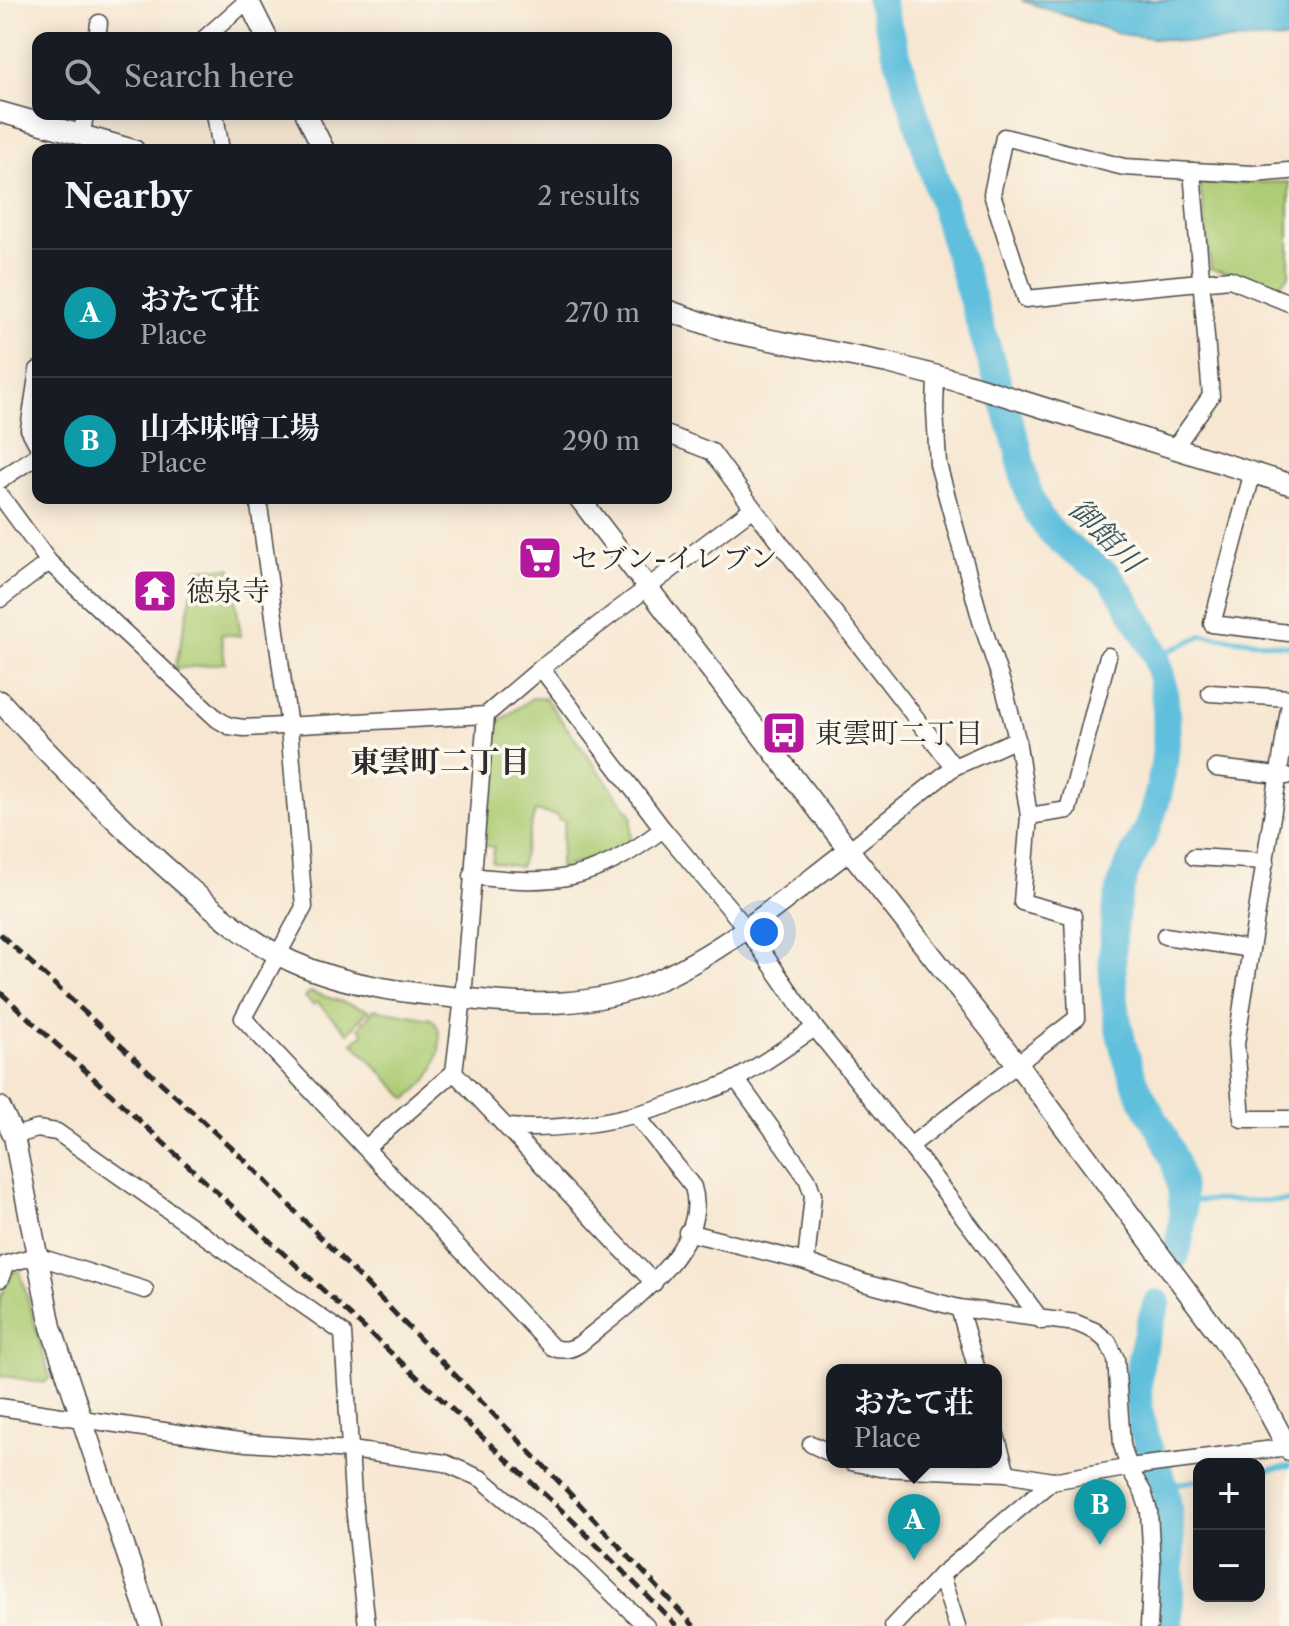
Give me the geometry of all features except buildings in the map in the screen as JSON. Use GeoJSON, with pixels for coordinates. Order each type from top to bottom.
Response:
{"type":"FeatureCollection","features":[{"type":"Feature","properties":{"kind":"street"},"geometry":{"type":"LineString","coordinates":[[212,32],[248,0],[264,32]]}},
{"type":"Feature","properties":{"kind":"street"},"geometry":{"type":"LineString","coordinates":[[0,112],[32,117]]}},
{"type":"Feature","properties":{"kind":"street"},"geometry":{"type":"LineString","coordinates":[[55,120],[83,124],[122,144]]}},
{"type":"Feature","properties":{"kind":"street"},"geometry":{"type":"LineString","coordinates":[[216,120],[220,144]]}},
{"type":"Feature","properties":{"kind":"street"},"geometry":{"type":"LineString","coordinates":[[309,120],[321,144]]}},
{"type":"Feature","properties":{"kind":"street"},"geometry":{"type":"LineString","coordinates":[[1289,171],[1253,174],[1124,167],[1004,137],[992,194],[1026,299],[1230,279],[1289,303]]}},
{"type":"Feature","properties":{"kind":"street"},"geometry":{"type":"LineString","coordinates":[[1175,447],[1211,396],[1192,171]]}},
{"type":"Feature","properties":{"kind":"street"},"geometry":{"type":"LineString","coordinates":[[672,312],[730,332],[888,363],[1048,408],[1175,447],[1252,475],[1289,484]]}},
{"type":"Feature","properties":{"kind":"street"},"geometry":{"type":"LineString","coordinates":[[910,1146],[1077,1018],[1073,916],[1022,902],[1029,816],[1017,739],[943,486],[935,439],[936,377]]}},
{"type":"Feature","properties":{"kind":"street"},"geometry":{"type":"LineString","coordinates":[[32,409],[29,429],[32,435]]}},
{"type":"Feature","properties":{"kind":"street"},"geometry":{"type":"LineString","coordinates":[[672,436],[712,452],[954,767]]}},
{"type":"Feature","properties":{"kind":"street"},"geometry":{"type":"LineString","coordinates":[[0,480],[32,459]]}},
{"type":"Feature","properties":{"kind":"street"},"geometry":{"type":"LineString","coordinates":[[1252,475],[1212,624],[1289,633]]}},
{"type":"Feature","properties":{"kind":"street"},"geometry":{"type":"LineString","coordinates":[[0,495],[49,562],[217,719],[229,726],[244,728],[486,715],[541,668],[753,508]]}},
{"type":"Feature","properties":{"kind":"street"},"geometry":{"type":"LineString","coordinates":[[259,504],[289,727],[304,907],[243,1018],[553,1348],[570,1350],[654,1283],[671,1264],[687,1232],[697,1201],[693,1187],[636,1115]]}},
{"type":"Feature","properties":{"kind":"street"},"geometry":{"type":"LineString","coordinates":[[584,504],[1018,1065],[1222,1338],[1289,1448],[1187,1459],[1052,1481],[955,1468]]}},
{"type":"Feature","properties":{"kind":"street"},"geometry":{"type":"LineString","coordinates":[[0,599],[49,562]]}},
{"type":"Feature","properties":{"kind":"street"},"geometry":{"type":"LineString","coordinates":[[1029,816],[1068,810],[1108,656]]}},
{"type":"Feature","properties":{"kind":"street"},"geometry":{"type":"LineString","coordinates":[[541,668],[663,829],[746,928],[815,1028],[910,1146],[1042,1321]]}},
{"type":"Feature","properties":{"kind":"street"},"geometry":{"type":"LineString","coordinates":[[1210,693],[1289,698]]}},
{"type":"Feature","properties":{"kind":"street"},"geometry":{"type":"LineString","coordinates":[[0,701],[93,799],[175,875],[238,928],[279,954],[314,970],[377,988],[522,1005],[557,1005],[590,1000],[652,983],[680,969],[746,928],[954,767],[1017,739]]}},
{"type":"Feature","properties":{"kind":"street"},"geometry":{"type":"LineString","coordinates":[[1289,709],[1284,776],[1266,861],[1236,1044],[1242,1119],[1289,1119]]}},
{"type":"Feature","properties":{"kind":"street"},"geometry":{"type":"LineString","coordinates":[[367,1147],[454,1072],[486,715]]}},
{"type":"Feature","properties":{"kind":"street"},"geometry":{"type":"LineString","coordinates":[[1216,768],[1284,776]]}},
{"type":"Feature","properties":{"kind":"street"},"geometry":{"type":"LineString","coordinates":[[472,876],[525,882],[556,880],[612,862],[663,829]]}},
{"type":"Feature","properties":{"kind":"street"},"geometry":{"type":"LineString","coordinates":[[1194,857],[1266,861]]}},
{"type":"Feature","properties":{"kind":"street"},"geometry":{"type":"LineString","coordinates":[[1165,936],[1251,949]]}},
{"type":"Feature","properties":{"kind":"street"},"geometry":{"type":"LineString","coordinates":[[508,1127],[575,1127],[636,1115],[736,1079],[815,1028]]}},
{"type":"Feature","properties":{"kind":"street"},"geometry":{"type":"LineString","coordinates":[[454,1072],[654,1283]]}},
{"type":"Feature","properties":{"kind":"street"},"geometry":{"type":"LineString","coordinates":[[736,1079],[807,1178],[813,1195],[806,1262]]}},
{"type":"Feature","properties":{"kind":"street"},"geometry":{"type":"LineString","coordinates":[[0,1107],[14,1136],[51,1327],[151,1626]]}},
{"type":"Feature","properties":{"kind":"street"},"geometry":{"type":"LineString","coordinates":[[14,1136],[37,1129],[57,1132],[343,1333],[353,1497],[367,1626]]}},
{"type":"Feature","properties":{"kind":"street"},"geometry":{"type":"LineString","coordinates":[[687,1232],[806,1262],[864,1283],[959,1308],[1076,1323],[1095,1331],[1108,1342],[1116,1359],[1122,1445],[1143,1492],[1151,1526],[1149,1626]]}},
{"type":"Feature","properties":{"kind":"street"},"geometry":{"type":"LineString","coordinates":[[0,1279],[6,1264],[36,1256],[145,1290]]}},
{"type":"Feature","properties":{"kind":"street"},"geometry":{"type":"LineString","coordinates":[[959,1308],[975,1364]]}},
{"type":"Feature","properties":{"kind":"street"},"geometry":{"type":"LineString","coordinates":[[0,1407],[246,1443],[430,1459],[465,1470],[482,1479],[583,1565],[646,1626]]}},
{"type":"Feature","properties":{"kind":"street"},"geometry":{"type":"LineString","coordinates":[[811,1444],[826,1451]]}},
{"type":"Feature","properties":{"kind":"street"},"geometry":{"type":"LineString","coordinates":[[1002,1456],[1007,1473]]}},
{"type":"Feature","properties":{"kind":"street"},"geometry":{"type":"LineString","coordinates":[[893,1626],[941,1575],[1052,1481]]}},
{"type":"Feature","properties":{"kind":"street"},"geometry":{"type":"LineString","coordinates":[[941,1575],[957,1626]]}},
{"type":"Feature","properties":{"kind":"green space"},"geometry":{"type":"Polygon","coordinates":[[[1289,182],[1289,276],[1279,285],[1211,269],[1200,184],[1289,182]]]}},
{"type":"Feature","properties":{"kind":"green space"},"geometry":{"type":"Polygon","coordinates":[[[231,568],[241,636],[221,634],[225,663],[175,669],[197,569],[231,568]]]}},
{"type":"Feature","properties":{"kind":"green space"},"geometry":{"type":"Polygon","coordinates":[[[532,698],[545,698],[632,816],[630,844],[608,855],[559,868],[565,821],[558,819],[558,816],[535,811],[520,867],[492,862],[494,847],[477,844],[491,727],[532,698]]]}},
{"type":"Feature","properties":{"kind":"green space"},"geometry":{"type":"Polygon","coordinates":[[[310,992],[369,1010],[348,1033],[317,1002],[313,1005],[305,997],[310,992]]]}},
{"type":"Feature","properties":{"kind":"green space"},"geometry":{"type":"Polygon","coordinates":[[[374,1009],[431,1019],[439,1032],[439,1049],[431,1074],[407,1099],[353,1043],[364,1033],[359,1028],[374,1009]]]}},
{"type":"Feature","properties":{"kind":"green space"},"geometry":{"type":"Polygon","coordinates":[[[20,1271],[50,1378],[44,1383],[0,1375],[0,1298],[13,1272],[20,1271]]]}},
{"type":"Feature","properties":{"kind":"water"},"geometry":{"type":"Polygon","coordinates":[[[1021,0],[1289,0],[1289,39],[1189,42],[1121,34],[1021,0]]]}},
{"type":"Feature","properties":{"kind":"waterway","name":"御館川"},"geometry":{"type":"LineString","coordinates":[[880,0],[1033,504],[1051,532],[1113,582],[1149,642],[1162,680],[1166,722],[1164,765],[1155,806],[1121,888],[1114,926],[1112,966],[1117,1019],[1127,1059],[1139,1092],[1167,1143],[1177,1170],[1182,1198],[1182,1227],[1176,1255]]}},
{"type":"Feature","properties":{"kind":"waterway"},"geometry":{"type":"LineString","coordinates":[[1156,657],[1203,635],[1289,646]]}},
{"type":"Feature","properties":{"kind":"waterway"},"geometry":{"type":"LineString","coordinates":[[1183,1200],[1289,1201]]}},
{"type":"Feature","properties":{"kind":"waterway","name":"御館川"},"geometry":{"type":"LineString","coordinates":[[1157,1303],[1142,1351],[1138,1399],[1144,1434],[1162,1479],[1170,1520],[1169,1626]]}},
{"type":"Feature","properties":{"kind":"waterway"},"geometry":{"type":"LineString","coordinates":[[1265,1470],[1289,1466]]}},
{"type":"Feature","properties":{"kind":"waterway"},"geometry":{"type":"LineString","coordinates":[[1164,1486],[1193,1481]]}},
{"type":"Feature","properties":{"kind":"railway"},"geometry":{"type":"LineString","coordinates":[[0,934],[249,1164],[544,1466],[694,1626]]}},
{"type":"Feature","properties":{"kind":"railway"},"geometry":{"type":"LineString","coordinates":[[0,992],[569,1517],[677,1626]]}},
{"type":"Feature","properties":{"kind":"place","name":"セブン-イレブン"},"geometry":{"type":"Point","coordinates":[540,558]}},
{"type":"Feature","properties":{"kind":"place","name":"徳泉寺"},"geometry":{"type":"Point","coordinates":[155,591]}},
{"type":"Feature","properties":{"kind":"place","name":"東雲町二丁目"},"geometry":{"type":"Point","coordinates":[784,733]}},
{"type":"Feature","properties":{"kind":"place","name":"山本味噌工場"},"geometry":{"type":"Point","coordinates":[1100,1545]}},
{"type":"Feature","properties":{"kind":"place","name":"おたて荘"},"geometry":{"type":"Point","coordinates":[914,1560]}},
{"type":"Feature","properties":{"kind":"district","name":"東雲町二丁目"},"geometry":{"type":"Point","coordinates":[440,761]}}]}
